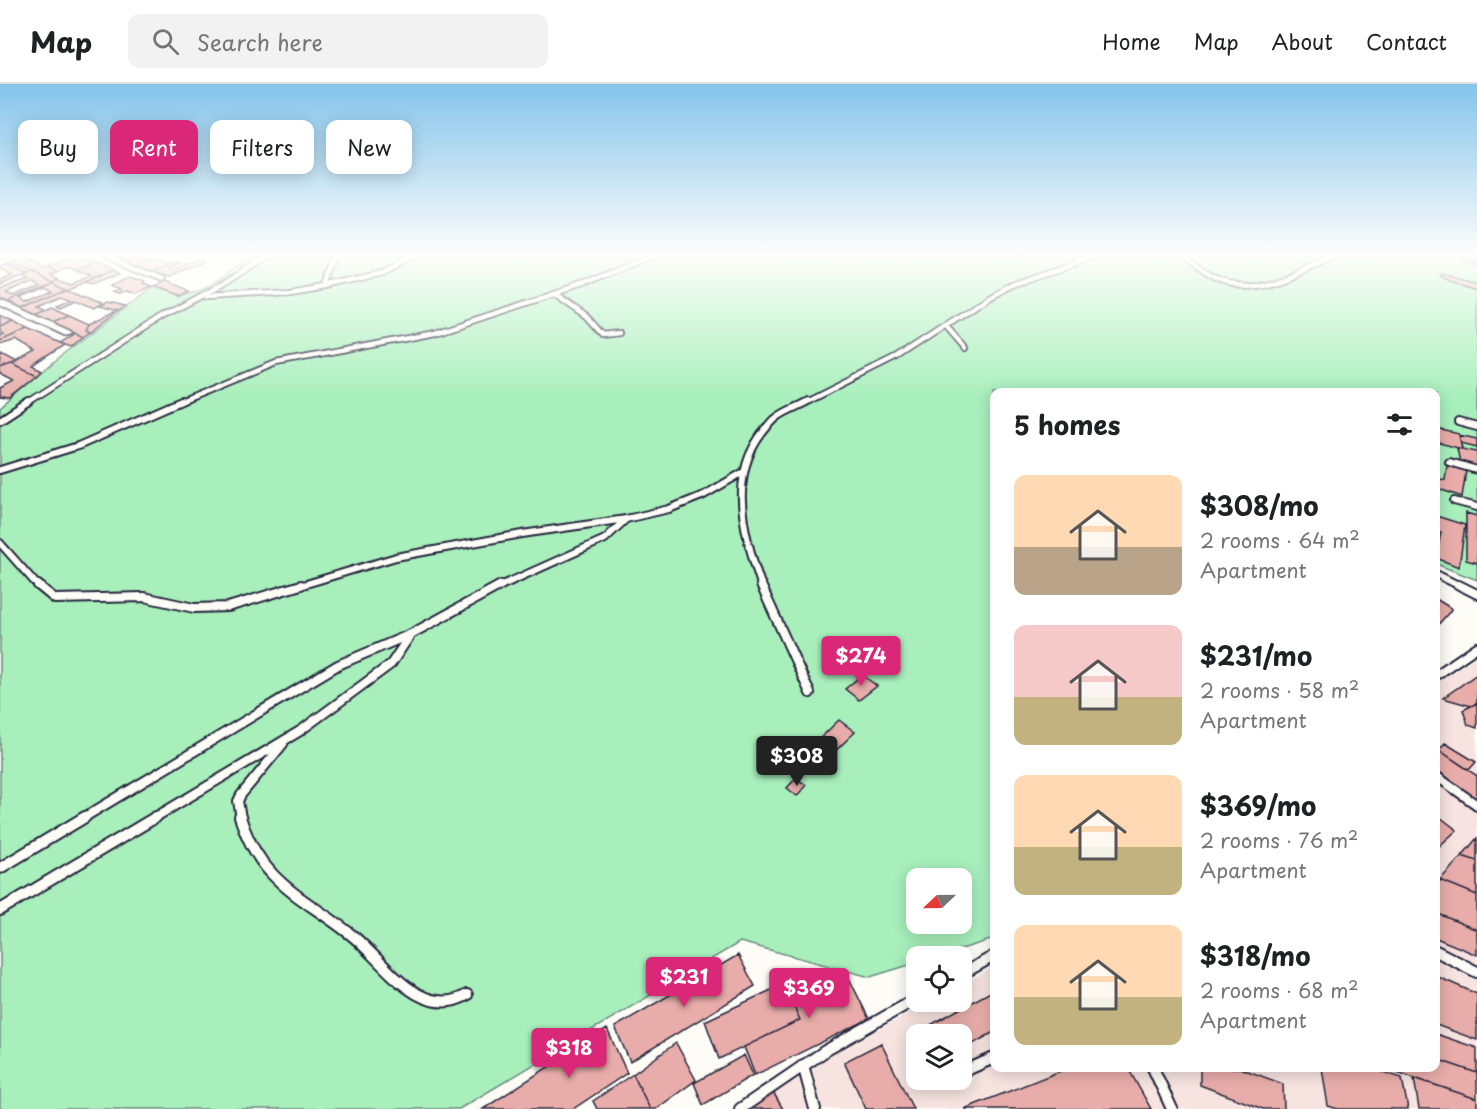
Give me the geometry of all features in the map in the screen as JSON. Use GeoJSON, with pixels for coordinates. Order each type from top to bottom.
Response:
{"type":"FeatureCollection","features":[{"type":"Feature","properties":{"kind":"street"},"geometry":{"type":"LineString","coordinates":[[4,304],[67,333]]}},
{"type":"Feature","properties":{"kind":"lane"},"geometry":{"type":"LineString","coordinates":[[0,420],[161,317],[187,304]]}},
{"type":"Feature","properties":{"kind":"lane"},"geometry":{"type":"LineString","coordinates":[[0,470],[78,446],[276,363],[435,333],[524,304]]}},
{"type":"Feature","properties":{"kind":"lane"},"geometry":{"type":"LineString","coordinates":[[568,304],[587,317],[603,335],[619,333]]}},
{"type":"Feature","properties":{"kind":"lane"},"geometry":{"type":"LineString","coordinates":[[810,693],[757,576],[746,544],[742,473],[751,446],[762,428],[777,417],[897,357],[982,304]]}},
{"type":"Feature","properties":{"kind":"lane"},"geometry":{"type":"LineString","coordinates":[[946,326],[965,348]]}},
{"type":"Feature","properties":{"kind":"lane"},"geometry":{"type":"LineString","coordinates":[[1458,423],[1477,427]]}},
{"type":"Feature","properties":{"kind":"lane"},"geometry":{"type":"LineString","coordinates":[[1449,462],[1477,470]]}},
{"type":"Feature","properties":{"kind":"lane"},"geometry":{"type":"LineString","coordinates":[[0,543],[45,593],[55,599],[144,597],[210,609],[228,607],[428,550],[626,519],[687,503],[742,473]]}},
{"type":"Feature","properties":{"kind":"lane"},"geometry":{"type":"LineString","coordinates":[[1454,501],[1477,507]]}},
{"type":"Feature","properties":{"kind":"lane"},"geometry":{"type":"LineString","coordinates":[[0,868],[338,665],[411,634],[495,588],[605,539],[626,519]]}},
{"type":"Feature","properties":{"kind":"lane"},"geometry":{"type":"LineString","coordinates":[[1440,576],[1477,594]]}},
{"type":"Feature","properties":{"kind":"lane"},"geometry":{"type":"LineString","coordinates":[[0,910],[286,739],[350,696],[391,664],[411,634]]}},
{"type":"Feature","properties":{"kind":"lane"},"geometry":{"type":"LineString","coordinates":[[1440,672],[1477,647]]}},
{"type":"Feature","properties":{"kind":"lane"},"geometry":{"type":"LineString","coordinates":[[286,739],[238,801],[238,812],[253,845],[282,887],[353,937],[426,999],[442,1004],[456,1002],[467,996]]}},
{"type":"Feature","properties":{"kind":"lane"},"geometry":{"type":"LineString","coordinates":[[1440,779],[1477,805]]}},
{"type":"Feature","properties":{"kind":"lane"},"geometry":{"type":"LineString","coordinates":[[1440,953],[1477,972]]}},
{"type":"Feature","properties":{"kind":"lane"},"geometry":{"type":"LineString","coordinates":[[972,968],[990,958]]}},
{"type":"Feature","properties":{"kind":"lane"},"geometry":{"type":"LineString","coordinates":[[740,1109],[803,1065],[906,1005]]}},
{"type":"Feature","properties":{"kind":"lane"},"geometry":{"type":"LineString","coordinates":[[972,1068],[990,1060]]}},
{"type":"Feature","properties":{"kind":"lane"},"geometry":{"type":"LineString","coordinates":[[803,1065],[815,1109]]}},
{"type":"Feature","properties":{"kind":"lane"},"geometry":{"type":"LineString","coordinates":[[1155,1072],[1172,1109]]}},
{"type":"Feature","properties":{"kind":"shaded area"},"geometry":{"type":"Polygon","coordinates":[[[1477,656],[1477,1109],[732,1109],[911,1012],[972,1012],[972,979],[990,969],[990,1072],[1440,1072],[1440,680],[1477,656]]]}},
{"type":"Feature","properties":{"kind":"green space"},"geometry":{"type":"Polygon","coordinates":[[[131,304],[1477,304],[1477,580],[1440,566],[1440,388],[990,388],[990,940],[971,946],[906,946],[906,966],[870,977],[740,942],[459,1109],[0,1109],[0,408],[56,360],[131,304]]]}},
{"type":"Feature","properties":{"kind":"building"},"geometry":{"type":"Polygon","coordinates":[[[14,304],[32,304],[22,308],[14,304]]]}},
{"type":"Feature","properties":{"kind":"building"},"geometry":{"type":"Polygon","coordinates":[[[32,304],[44,304],[39,306],[47,310],[36,315],[22,308],[32,304]]]}},
{"type":"Feature","properties":{"kind":"building"},"geometry":{"type":"Polygon","coordinates":[[[85,304],[102,304],[94,308],[85,304]]]}},
{"type":"Feature","properties":{"kind":"building"},"geometry":{"type":"Polygon","coordinates":[[[116,304],[125,306],[119,311],[100,306],[116,304]]]}},
{"type":"Feature","properties":{"kind":"building"},"geometry":{"type":"Polygon","coordinates":[[[52,307],[69,315],[52,322],[36,315],[52,307]]]}},
{"type":"Feature","properties":{"kind":"building"},"geometry":{"type":"Polygon","coordinates":[[[116,312],[90,332],[86,330],[89,324],[116,312]]]}},
{"type":"Feature","properties":{"kind":"building"},"geometry":{"type":"Polygon","coordinates":[[[0,315],[13,321],[0,327],[0,315]]]}},
{"type":"Feature","properties":{"kind":"building"},"geometry":{"type":"Polygon","coordinates":[[[69,315],[89,324],[86,330],[90,332],[83,337],[52,322],[69,315]]]}},
{"type":"Feature","properties":{"kind":"building"},"geometry":{"type":"Polygon","coordinates":[[[13,321],[28,329],[0,341],[0,335],[3,334],[0,332],[0,327],[13,321]]]}},
{"type":"Feature","properties":{"kind":"building"},"geometry":{"type":"Polygon","coordinates":[[[28,329],[65,345],[33,366],[42,371],[37,376],[12,364],[36,352],[16,340],[0,345],[0,341],[28,329]]]}},
{"type":"Feature","properties":{"kind":"building"},"geometry":{"type":"Polygon","coordinates":[[[76,333],[83,337],[71,347],[60,343],[76,333]]]}},
{"type":"Feature","properties":{"kind":"building"},"geometry":{"type":"Polygon","coordinates":[[[2,354],[17,362],[0,368],[2,354]]]}},
{"type":"Feature","properties":{"kind":"building"},"geometry":{"type":"Polygon","coordinates":[[[12,364],[37,376],[10,398],[0,397],[0,388],[14,381],[0,374],[0,368],[12,364]]]}},
{"type":"Feature","properties":{"kind":"building"},"geometry":{"type":"Polygon","coordinates":[[[1440,430],[1459,434],[1462,449],[1440,443],[1440,430]]]}},
{"type":"Feature","properties":{"kind":"building"},"geometry":{"type":"Polygon","coordinates":[[[1459,435],[1477,439],[1477,447],[1461,443],[1459,435]]]}},
{"type":"Feature","properties":{"kind":"building"},"geometry":{"type":"Polygon","coordinates":[[[1457,448],[1477,452],[1477,467],[1460,463],[1457,448]]]}},
{"type":"Feature","properties":{"kind":"building"},"geometry":{"type":"Polygon","coordinates":[[[1447,465],[1466,471],[1462,497],[1440,489],[1440,479],[1445,480],[1447,465]]]}},
{"type":"Feature","properties":{"kind":"building"},"geometry":{"type":"Polygon","coordinates":[[[1466,513],[1477,516],[1477,563],[1466,560],[1466,513]]]}},
{"type":"Feature","properties":{"kind":"building"},"geometry":{"type":"Polygon","coordinates":[[[1440,517],[1465,525],[1459,567],[1440,560],[1440,517]]]}},
{"type":"Feature","properties":{"kind":"building"},"geometry":{"type":"Polygon","coordinates":[[[1440,602],[1452,609],[1440,622],[1440,602]]]}},
{"type":"Feature","properties":{"kind":"building"},"geometry":{"type":"Polygon","coordinates":[[[1477,674],[1477,703],[1471,706],[1443,698],[1477,674]]]}},
{"type":"Feature","properties":{"kind":"building"},"geometry":{"type":"Polygon","coordinates":[[[862,675],[877,686],[859,700],[845,689],[862,675]]]}},
{"type":"Feature","properties":{"kind":"building"},"geometry":{"type":"Polygon","coordinates":[[[1477,703],[1477,728],[1468,725],[1463,710],[1477,703]]]}},
{"type":"Feature","properties":{"kind":"building"},"geometry":{"type":"Polygon","coordinates":[[[839,720],[855,732],[825,761],[809,749],[839,720]]]}},
{"type":"Feature","properties":{"kind":"building"},"geometry":{"type":"Polygon","coordinates":[[[1445,743],[1476,762],[1469,770],[1440,749],[1445,743]]]}},
{"type":"Feature","properties":{"kind":"building"},"geometry":{"type":"Polygon","coordinates":[[[1440,751],[1477,776],[1477,799],[1440,775],[1440,751]]]}},
{"type":"Feature","properties":{"kind":"building"},"geometry":{"type":"Polygon","coordinates":[[[796,778],[806,785],[797,796],[787,788],[796,778]]]}},
{"type":"Feature","properties":{"kind":"building"},"geometry":{"type":"Polygon","coordinates":[[[1440,817],[1457,830],[1440,845],[1440,817]]]}},
{"type":"Feature","properties":{"kind":"building"},"geometry":{"type":"Polygon","coordinates":[[[1477,838],[1477,861],[1462,856],[1477,838]]]}},
{"type":"Feature","properties":{"kind":"building"},"geometry":{"type":"Polygon","coordinates":[[[1462,856],[1477,861],[1477,895],[1440,880],[1462,856]]]}},
{"type":"Feature","properties":{"kind":"building"},"geometry":{"type":"Polygon","coordinates":[[[1440,880],[1477,895],[1477,930],[1440,915],[1440,880]]]}},
{"type":"Feature","properties":{"kind":"building"},"geometry":{"type":"Polygon","coordinates":[[[1440,915],[1477,930],[1477,955],[1440,940],[1440,915]]]}},
{"type":"Feature","properties":{"kind":"building"},"geometry":{"type":"Polygon","coordinates":[[[738,955],[755,986],[630,1062],[615,1027],[738,955]]]}},
{"type":"Feature","properties":{"kind":"building"},"geometry":{"type":"Polygon","coordinates":[[[800,967],[810,989],[846,972],[869,1019],[755,1075],[744,1047],[800,1020],[780,975],[800,967]]]}},
{"type":"Feature","properties":{"kind":"building"},"geometry":{"type":"Polygon","coordinates":[[[1440,978],[1477,994],[1477,1040],[1440,1026],[1440,978]]]}},
{"type":"Feature","properties":{"kind":"building"},"geometry":{"type":"Polygon","coordinates":[[[784,984],[800,1020],[719,1059],[705,1021],[784,984]]]}},
{"type":"Feature","properties":{"kind":"building"},"geometry":{"type":"Polygon","coordinates":[[[990,992],[990,1034],[972,1044],[972,1024],[932,1024],[954,1012],[972,1012],[972,1002],[990,992]]]}},
{"type":"Feature","properties":{"kind":"building"},"geometry":{"type":"Polygon","coordinates":[[[607,1029],[627,1073],[573,1109],[483,1109],[607,1029]]]}},
{"type":"Feature","properties":{"kind":"building"},"geometry":{"type":"Polygon","coordinates":[[[1440,1035],[1477,1048],[1477,1073],[1440,1060],[1440,1035]]]}},
{"type":"Feature","properties":{"kind":"building"},"geometry":{"type":"Polygon","coordinates":[[[676,1043],[696,1080],[656,1109],[650,1109],[633,1074],[676,1043]]]}},
{"type":"Feature","properties":{"kind":"building"},"geometry":{"type":"Polygon","coordinates":[[[881,1043],[913,1109],[866,1109],[844,1062],[881,1043]]]}},
{"type":"Feature","properties":{"kind":"building"},"geometry":{"type":"Polygon","coordinates":[[[744,1055],[753,1075],[703,1105],[694,1083],[744,1055]]]}},
{"type":"Feature","properties":{"kind":"building"},"geometry":{"type":"Polygon","coordinates":[[[1440,1060],[1477,1073],[1477,1099],[1397,1072],[1440,1072],[1440,1060]]]}},
{"type":"Feature","properties":{"kind":"building"},"geometry":{"type":"Polygon","coordinates":[[[1058,1072],[1130,1072],[1151,1109],[964,1109],[1058,1072]]]}},
{"type":"Feature","properties":{"kind":"building"},"geometry":{"type":"Polygon","coordinates":[[[1200,1072],[1251,1072],[1283,1084],[1284,1109],[1263,1109],[1200,1085],[1200,1072]]]}},
{"type":"Feature","properties":{"kind":"building"},"geometry":{"type":"Polygon","coordinates":[[[1323,1072],[1383,1072],[1402,1078],[1408,1109],[1338,1109],[1328,1106],[1323,1072]]]}},
{"type":"Feature","properties":{"kind":"building"},"geometry":{"type":"Polygon","coordinates":[[[633,1074],[650,1109],[597,1109],[593,1101],[633,1074]]]}},
{"type":"Feature","properties":{"kind":"building"},"geometry":{"type":"Polygon","coordinates":[[[1414,1078],[1477,1099],[1477,1109],[1419,1109],[1414,1078]]]}},
{"type":"Feature","properties":{"kind":"building"},"geometry":{"type":"Polygon","coordinates":[[[773,1092],[783,1109],[749,1109],[773,1092]]]}}]}
